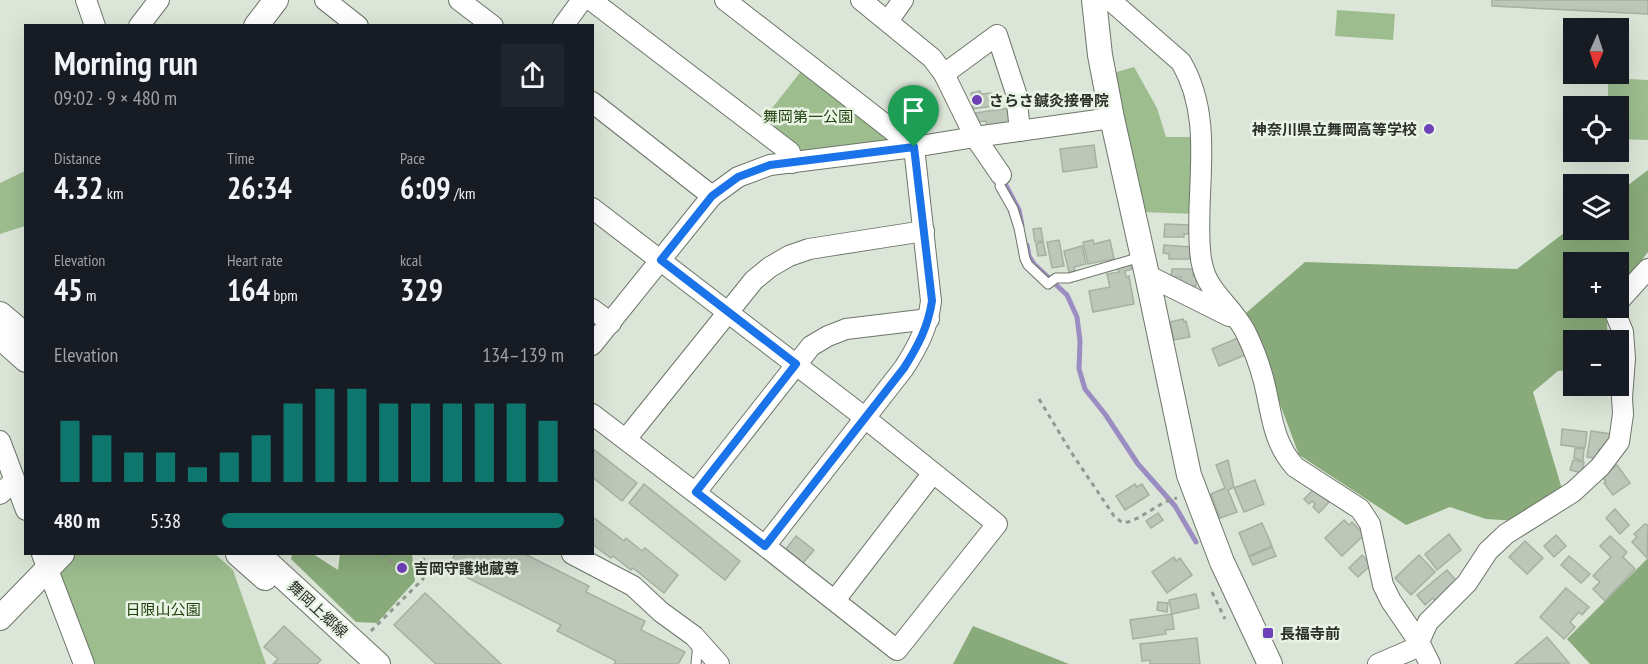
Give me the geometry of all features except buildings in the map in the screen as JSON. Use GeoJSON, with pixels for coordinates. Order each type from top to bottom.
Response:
{"type":"FeatureCollection","features":[{"type":"Feature","properties":{"kind":"street"},"geometry":{"type":"LineString","coordinates":[[86,0],[94,24]]}},
{"type":"Feature","properties":{"kind":"street"},"geometry":{"type":"LineString","coordinates":[[141,24],[159,0]]}},
{"type":"Feature","properties":{"kind":"street"},"geometry":{"type":"LineString","coordinates":[[258,24],[276,0]]}},
{"type":"Feature","properties":{"kind":"street"},"geometry":{"type":"LineString","coordinates":[[325,0],[355,24]]}},
{"type":"Feature","properties":{"kind":"street"},"geometry":{"type":"LineString","coordinates":[[459,0],[490,24]]}},
{"type":"Feature","properties":{"kind":"street"},"geometry":{"type":"LineString","coordinates":[[564,24],[582,0]]}},
{"type":"Feature","properties":{"kind":"street"},"geometry":{"type":"LineString","coordinates":[[591,0],[790,152],[792,163]]}},
{"type":"Feature","properties":{"kind":"street"},"geometry":{"type":"LineString","coordinates":[[725,0],[914,147],[932,301],[929,319],[921,341],[904,368],[765,546]]}},
{"type":"Feature","properties":{"kind":"street"},"geometry":{"type":"LineString","coordinates":[[861,0],[932,58],[944,74],[999,180]]}},
{"type":"Feature","properties":{"kind":"street"},"geometry":{"type":"LineString","coordinates":[[888,21],[903,0]]}},
{"type":"Feature","properties":{"kind":"street"},"geometry":{"type":"LineString","coordinates":[[1094,0],[1100,55],[1112,118],[1189,476],[1222,562],[1270,664]]}},
{"type":"Feature","properties":{"kind":"street"},"geometry":{"type":"LineString","coordinates":[[1110,0],[1181,62],[1188,74],[1196,96],[1203,141],[1200,251],[1208,284],[1244,330],[1263,377],[1273,429],[1288,459],[1295,467],[1360,509],[1370,524],[1383,585],[1430,664]]}},
{"type":"Feature","properties":{"kind":"street"},"geometry":{"type":"LineString","coordinates":[[944,74],[997,35],[1017,93],[1020,131]]}},
{"type":"Feature","properties":{"kind":"street"},"geometry":{"type":"LineString","coordinates":[[594,104],[712,196]]}},
{"type":"Feature","properties":{"kind":"street"},"geometry":{"type":"LineString","coordinates":[[594,343],[712,196],[738,177],[770,165],[1112,118]]}},
{"type":"Feature","properties":{"kind":"street"},"geometry":{"type":"LineString","coordinates":[[594,210],[864,417],[997,524],[892,657],[835,600],[594,415]]}},
{"type":"Feature","properties":{"kind":"street"},"geometry":{"type":"LineString","coordinates":[[626,439],[754,280],[770,267],[789,256],[809,249],[924,231]]}},
{"type":"Feature","properties":{"kind":"street"},"geometry":{"type":"LineString","coordinates":[[1145,266],[1236,320]]}},
{"type":"Feature","properties":{"kind":"street"},"geometry":{"type":"LineString","coordinates":[[1629,290],[1648,270]]}},
{"type":"Feature","properties":{"kind":"street"},"geometry":{"type":"LineString","coordinates":[[594,310],[611,323]]}},
{"type":"Feature","properties":{"kind":"street"},"geometry":{"type":"LineString","coordinates":[[0,314],[24,334]]}},
{"type":"Feature","properties":{"kind":"street"},"geometry":{"type":"LineString","coordinates":[[1378,664],[1413,649],[1419,642],[1428,622],[1467,584],[1488,551],[1506,534],[1573,492],[1600,466],[1619,442],[1623,414],[1625,357],[1623,332],[1617,318]]}},
{"type":"Feature","properties":{"kind":"street"},"geometry":{"type":"LineString","coordinates":[[696,492],[812,346],[846,329],[929,319]]}},
{"type":"Feature","properties":{"kind":"street"},"geometry":{"type":"LineString","coordinates":[[0,337],[24,358]]}},
{"type":"Feature","properties":{"kind":"street"},"geometry":{"type":"LineString","coordinates":[[0,441],[24,505]]}},
{"type":"Feature","properties":{"kind":"street"},"geometry":{"type":"LineString","coordinates":[[835,600],[933,473]]}},
{"type":"Feature","properties":{"kind":"street"},"geometry":{"type":"LineString","coordinates":[[0,495],[14,481]]}},
{"type":"Feature","properties":{"kind":"street","name":"舞岡上郷線"},"geometry":{"type":"LineString","coordinates":[[239,555],[357,664]]}},
{"type":"Feature","properties":{"kind":"street","name":"舞岡上郷線"},"geometry":{"type":"LineString","coordinates":[[259,555],[378,664]]}},
{"type":"Feature","properties":{"kind":"street"},"geometry":{"type":"LineString","coordinates":[[574,555],[633,586],[661,612],[698,640],[719,664]]}},
{"type":"Feature","properties":{"kind":"street"},"geometry":{"type":"LineString","coordinates":[[0,618],[51,558]]}},
{"type":"Feature","properties":{"kind":"street"},"geometry":{"type":"LineString","coordinates":[[51,558],[81,662]]}},
{"type":"Feature","properties":{"kind":"lane"},"geometry":{"type":"LineString","coordinates":[[999,180],[1013,209],[1025,259],[1028,265],[1048,284],[1056,278],[1145,266]]}},
{"type":"Feature","properties":{"kind":"lane"},"geometry":{"type":"LineString","coordinates":[[696,664],[698,640]]}},
{"type":"Feature","properties":{"kind":"path"},"geometry":{"type":"LineString","coordinates":[[1039,399],[1114,516],[1123,522],[1131,522],[1168,499],[1197,495]]}},
{"type":"Feature","properties":{"kind":"path"},"geometry":{"type":"LineString","coordinates":[[382,555],[399,566]]}},
{"type":"Feature","properties":{"kind":"path"},"geometry":{"type":"LineString","coordinates":[[368,633],[423,579],[424,560],[421,555]]}},
{"type":"Feature","properties":{"kind":"green space"},"geometry":{"type":"Polygon","coordinates":[[[1337,10],[1395,14],[1393,40],[1335,36],[1337,10]]]}},
{"type":"Feature","properties":{"kind":"green space"},"geometry":{"type":"Polygon","coordinates":[[[1134,67],[1157,108],[1166,137],[1197,137],[1195,214],[1142,212],[1113,73],[1134,67]]]}},
{"type":"Feature","properties":{"kind":"green space","name":"舞岡第一公園"},"geometry":{"type":"Polygon","coordinates":[[[802,70],[893,141],[802,151],[762,121],[802,70]]]}},
{"type":"Feature","properties":{"kind":"green space"},"geometry":{"type":"Polygon","coordinates":[[[1629,79],[1648,80],[1648,140],[1629,139],[1629,96],[1608,96],[1608,84],[1629,84],[1629,79]]]}},
{"type":"Feature","properties":{"kind":"green space"},"geometry":{"type":"Polygon","coordinates":[[[1648,170],[1648,252],[1629,276],[1629,252],[1563,252],[1563,318],[1607,318],[1607,330],[1563,330],[1563,371],[1558,371],[1533,392],[1562,489],[1518,521],[1486,519],[1450,507],[1406,525],[1299,455],[1246,313],[1305,262],[1517,269],[1563,234],[1563,240],[1629,240],[1629,184],[1648,170]]]}},
{"type":"Feature","properties":{"kind":"green space"},"geometry":{"type":"Polygon","coordinates":[[[24,171],[24,226],[0,234],[0,183],[24,171]]]}},
{"type":"Feature","properties":{"kind":"green space","name":"日限山公園"},"geometry":{"type":"Polygon","coordinates":[[[74,555],[216,555],[233,570],[266,664],[92,664],[60,580],[63,566],[74,555]]]}},
{"type":"Feature","properties":{"kind":"green space"},"geometry":{"type":"Polygon","coordinates":[[[292,555],[315,555],[338,570],[340,555],[412,555],[415,581],[377,623],[356,622],[291,559],[292,555]]]}},
{"type":"Feature","properties":{"kind":"green space"},"geometry":{"type":"Polygon","coordinates":[[[1648,558],[1648,664],[1590,664],[1567,639],[1648,558]]]}},
{"type":"Feature","properties":{"kind":"green space"},"geometry":{"type":"Polygon","coordinates":[[[973,626],[1069,664],[953,664],[973,626]]]}},
{"type":"Feature","properties":{"kind":"waterway"},"geometry":{"type":"LineString","coordinates":[[1002,178],[1019,210],[1022,225]]}},
{"type":"Feature","properties":{"kind":"waterway"},"geometry":{"type":"LineString","coordinates":[[1027,245],[1029,256],[1034,264],[1067,295],[1077,317],[1080,341],[1079,369],[1085,389],[1105,414],[1138,464],[1175,506],[1196,542]]}},
{"type":"Feature","properties":{"kind":"place","name":"さらさ鍼灸接骨院"},"geometry":{"type":"Point","coordinates":[977,100]}},
{"type":"Feature","properties":{"kind":"place","name":"神奈川県立舞岡高等学校"},"geometry":{"type":"Point","coordinates":[1429,129]}},
{"type":"Feature","properties":{"kind":"place","name":"吉岡守護地蔵尊"},"geometry":{"type":"Point","coordinates":[402,568]}},
{"type":"Feature","properties":{"kind":"place","name":"長福寺前"},"geometry":{"type":"Point","coordinates":[1268,633]}},
{"type":"Feature","properties":{"kind":"route"},"geometry":{"type":"LineString","coordinates":[[914,147],[932,301],[929,319],[921,341],[904,368],[765,546],[696,492],[796,364],[661,260],[712,196],[738,177],[770,165],[914,147]]}}]}
